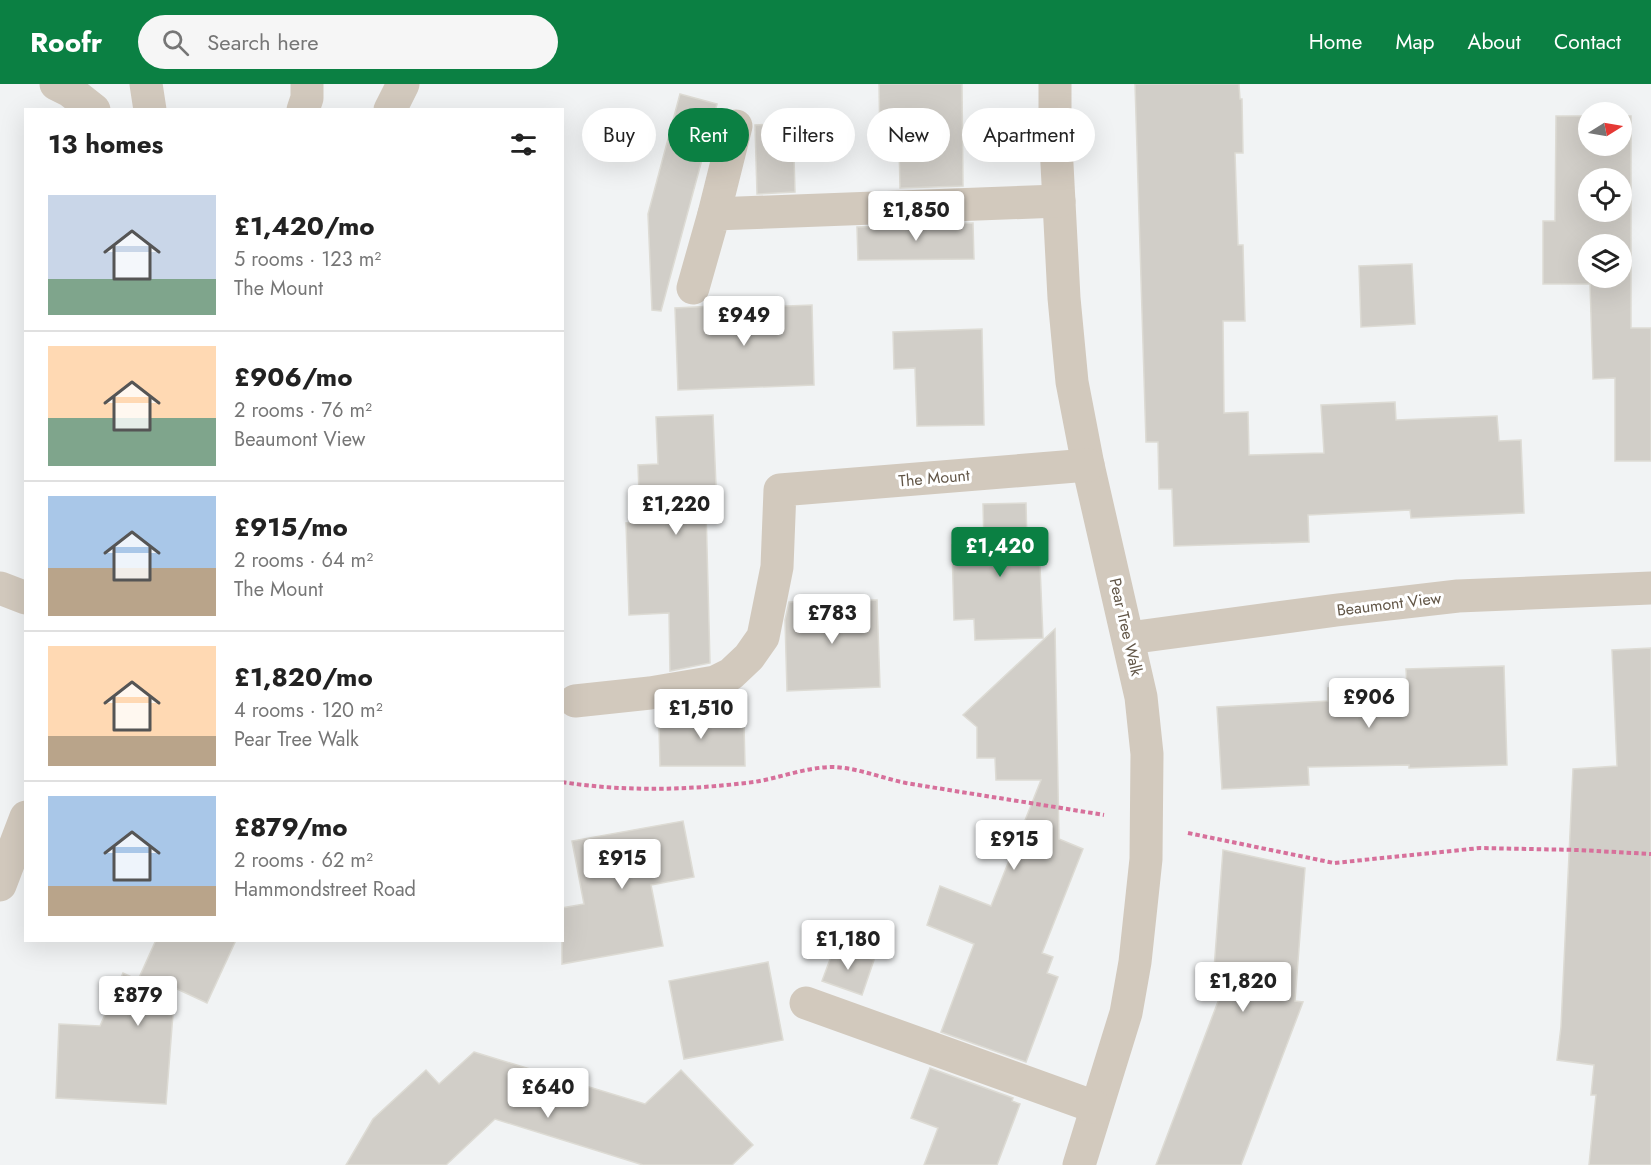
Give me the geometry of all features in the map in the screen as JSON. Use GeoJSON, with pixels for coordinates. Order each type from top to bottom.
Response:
{"type":"FeatureCollection","features":[{"type":"Feature","properties":{"kind":"street"},"geometry":{"type":"LineString","coordinates":[[56,84],[70,91],[91,108]]}},
{"type":"Feature","properties":{"kind":"street"},"geometry":{"type":"LineString","coordinates":[[146,84],[150,108]]}},
{"type":"Feature","properties":{"kind":"street"},"geometry":{"type":"LineString","coordinates":[[304,108],[307,98],[307,84]]}},
{"type":"Feature","properties":{"kind":"street"},"geometry":{"type":"LineString","coordinates":[[391,108],[403,84]]}},
{"type":"Feature","properties":{"kind":"street","name":"Pear Tree Walk"},"geometry":{"type":"LineString","coordinates":[[1055,84],[1064,298],[1072,382],[1088,465],[1141,697],[1147,754],[1145,870],[1137,952],[1126,1013],[1095,1107],[1079,1165]]}},
{"type":"Feature","properties":{"kind":"street"},"geometry":{"type":"LineString","coordinates":[[693,288],[727,162]]}},
{"type":"Feature","properties":{"kind":"street"},"geometry":{"type":"LineString","coordinates":[[714,214],[1059,201]]}},
{"type":"Feature","properties":{"kind":"street","name":"The Mount"},"geometry":{"type":"LineString","coordinates":[[576,701],[650,693],[715,682],[731,674],[750,657],[763,637],[777,567],[780,490],[1088,465]]}},
{"type":"Feature","properties":{"kind":"street"},"geometry":{"type":"LineString","coordinates":[[0,588],[24,597]]}},
{"type":"Feature","properties":{"kind":"street","name":"Beaumont View"},"geometry":{"type":"LineString","coordinates":[[1129,638],[1458,596],[1651,588]]}},
{"type":"Feature","properties":{"kind":"street"},"geometry":{"type":"LineString","coordinates":[[0,885],[24,822]]}},
{"type":"Feature","properties":{"kind":"street"},"geometry":{"type":"LineString","coordinates":[[806,1003],[1095,1107]]}},
{"type":"Feature","properties":{"kind":"building"},"geometry":{"type":"Polygon","coordinates":[[[879,84],[962,84],[963,186],[900,188],[899,162],[950,162],[950,108],[879,108],[879,84]]]}},
{"type":"Feature","properties":{"kind":"building"},"geometry":{"type":"Polygon","coordinates":[[[1135,84],[1239,84],[1240,99],[1242,99],[1243,153],[1235,153],[1238,245],[1243,245],[1245,321],[1223,321],[1224,413],[1248,412],[1249,455],[1324,453],[1321,405],[1395,402],[1396,420],[1497,416],[1499,441],[1521,440],[1524,513],[1411,518],[1410,510],[1308,515],[1309,542],[1174,546],[1172,489],[1159,489],[1158,442],[1146,442],[1135,84]]]}},
{"type":"Feature","properties":{"kind":"building"},"geometry":{"type":"Polygon","coordinates":[[[680,94],[717,104],[716,108],[676,108],[680,94]]]}},
{"type":"Feature","properties":{"kind":"building"},"geometry":{"type":"Polygon","coordinates":[[[1556,116],[1578,116],[1578,156],[1631,156],[1631,168],[1578,168],[1578,222],[1631,222],[1631,234],[1578,234],[1578,284],[1543,284],[1543,221],[1555,221],[1556,116]]]}},
{"type":"Feature","properties":{"kind":"building"},"geometry":{"type":"Polygon","coordinates":[[[755,125],[761,125],[761,162],[794,162],[795,192],[757,194],[755,125]]]}},
{"type":"Feature","properties":{"kind":"building"},"geometry":{"type":"Polygon","coordinates":[[[668,139],[668,162],[701,162],[661,311],[652,310],[648,214],[668,139]]]}},
{"type":"Feature","properties":{"kind":"building"},"geometry":{"type":"Polygon","coordinates":[[[973,223],[974,259],[858,260],[857,227],[973,223]]]}},
{"type":"Feature","properties":{"kind":"building"},"geometry":{"type":"Polygon","coordinates":[[[1412,264],[1415,324],[1361,327],[1359,266],[1412,264]]]}},
{"type":"Feature","properties":{"kind":"building"},"geometry":{"type":"Polygon","coordinates":[[[1590,288],[1631,288],[1631,328],[1651,328],[1651,461],[1615,461],[1615,378],[1593,379],[1590,288]]]}},
{"type":"Feature","properties":{"kind":"building"},"geometry":{"type":"Polygon","coordinates":[[[812,305],[814,385],[678,390],[675,308],[714,306],[714,309],[812,305]]]}},
{"type":"Feature","properties":{"kind":"building"},"geometry":{"type":"Polygon","coordinates":[[[982,329],[984,425],[917,426],[915,368],[894,369],[893,332],[982,329]]]}},
{"type":"Feature","properties":{"kind":"building"},"geometry":{"type":"Polygon","coordinates":[[[713,415],[717,509],[706,509],[710,663],[670,671],[669,613],[629,615],[626,523],[640,522],[638,465],[658,464],[656,417],[713,415]]]}},
{"type":"Feature","properties":{"kind":"building"},"geometry":{"type":"Polygon","coordinates":[[[1026,503],[1027,543],[1039,542],[1043,638],[975,640],[974,619],[954,620],[952,545],[984,544],[983,504],[1026,503]]]}},
{"type":"Feature","properties":{"kind":"building"},"geometry":{"type":"Polygon","coordinates":[[[877,600],[880,687],[787,691],[785,620],[789,602],[877,600]]]}},
{"type":"Feature","properties":{"kind":"building"},"geometry":{"type":"Polygon","coordinates":[[[1055,629],[1059,839],[1083,849],[1042,953],[1053,957],[1047,973],[1058,977],[1026,1062],[941,1032],[974,944],[927,925],[940,886],[991,906],[1041,780],[996,780],[995,758],[977,758],[977,727],[963,715],[1055,629]]]}},
{"type":"Feature","properties":{"kind":"building"},"geometry":{"type":"Polygon","coordinates":[[[1651,648],[1651,1165],[1589,1165],[1596,1095],[1591,1095],[1594,1065],[1557,1060],[1561,1027],[1573,769],[1617,766],[1612,650],[1651,648]]]}},
{"type":"Feature","properties":{"kind":"building"},"geometry":{"type":"Polygon","coordinates":[[[1504,666],[1507,765],[1409,768],[1409,765],[1308,767],[1309,785],[1222,789],[1217,707],[1328,701],[1328,688],[1407,687],[1406,669],[1504,666]]]}},
{"type":"Feature","properties":{"kind":"building"},"geometry":{"type":"Polygon","coordinates":[[[712,702],[712,725],[744,724],[745,766],[660,766],[659,727],[672,727],[672,708],[712,702]]]}},
{"type":"Feature","properties":{"kind":"building"},"geometry":{"type":"Polygon","coordinates":[[[683,821],[694,877],[651,885],[663,946],[562,964],[564,908],[584,904],[572,841],[683,821]]]}},
{"type":"Feature","properties":{"kind":"building"},"geometry":{"type":"Polygon","coordinates":[[[1223,850],[1305,868],[1295,1001],[1303,1002],[1241,1165],[1156,1165],[1230,970],[1214,969],[1223,850]]]}},
{"type":"Feature","properties":{"kind":"building"},"geometry":{"type":"Polygon","coordinates":[[[155,942],[235,942],[207,1003],[175,988],[166,1104],[56,1098],[59,1024],[100,1026],[123,973],[138,980],[155,942]]]}},
{"type":"Feature","properties":{"kind":"building"},"geometry":{"type":"Polygon","coordinates":[[[835,946],[874,960],[862,995],[822,981],[835,946]]]}},
{"type":"Feature","properties":{"kind":"building"},"geometry":{"type":"Polygon","coordinates":[[[768,962],[783,1040],[684,1059],[669,981],[768,962]]]}},
{"type":"Feature","properties":{"kind":"building"},"geometry":{"type":"Polygon","coordinates":[[[474,1052],[645,1104],[681,1070],[753,1145],[732,1165],[643,1165],[495,1119],[446,1165],[346,1165],[373,1119],[426,1070],[439,1084],[474,1052]]]}},
{"type":"Feature","properties":{"kind":"building"},"geometry":{"type":"Polygon","coordinates":[[[930,1068],[1013,1098],[1012,1101],[1020,1104],[997,1165],[924,1165],[938,1128],[911,1118],[930,1068]]]}}]}
